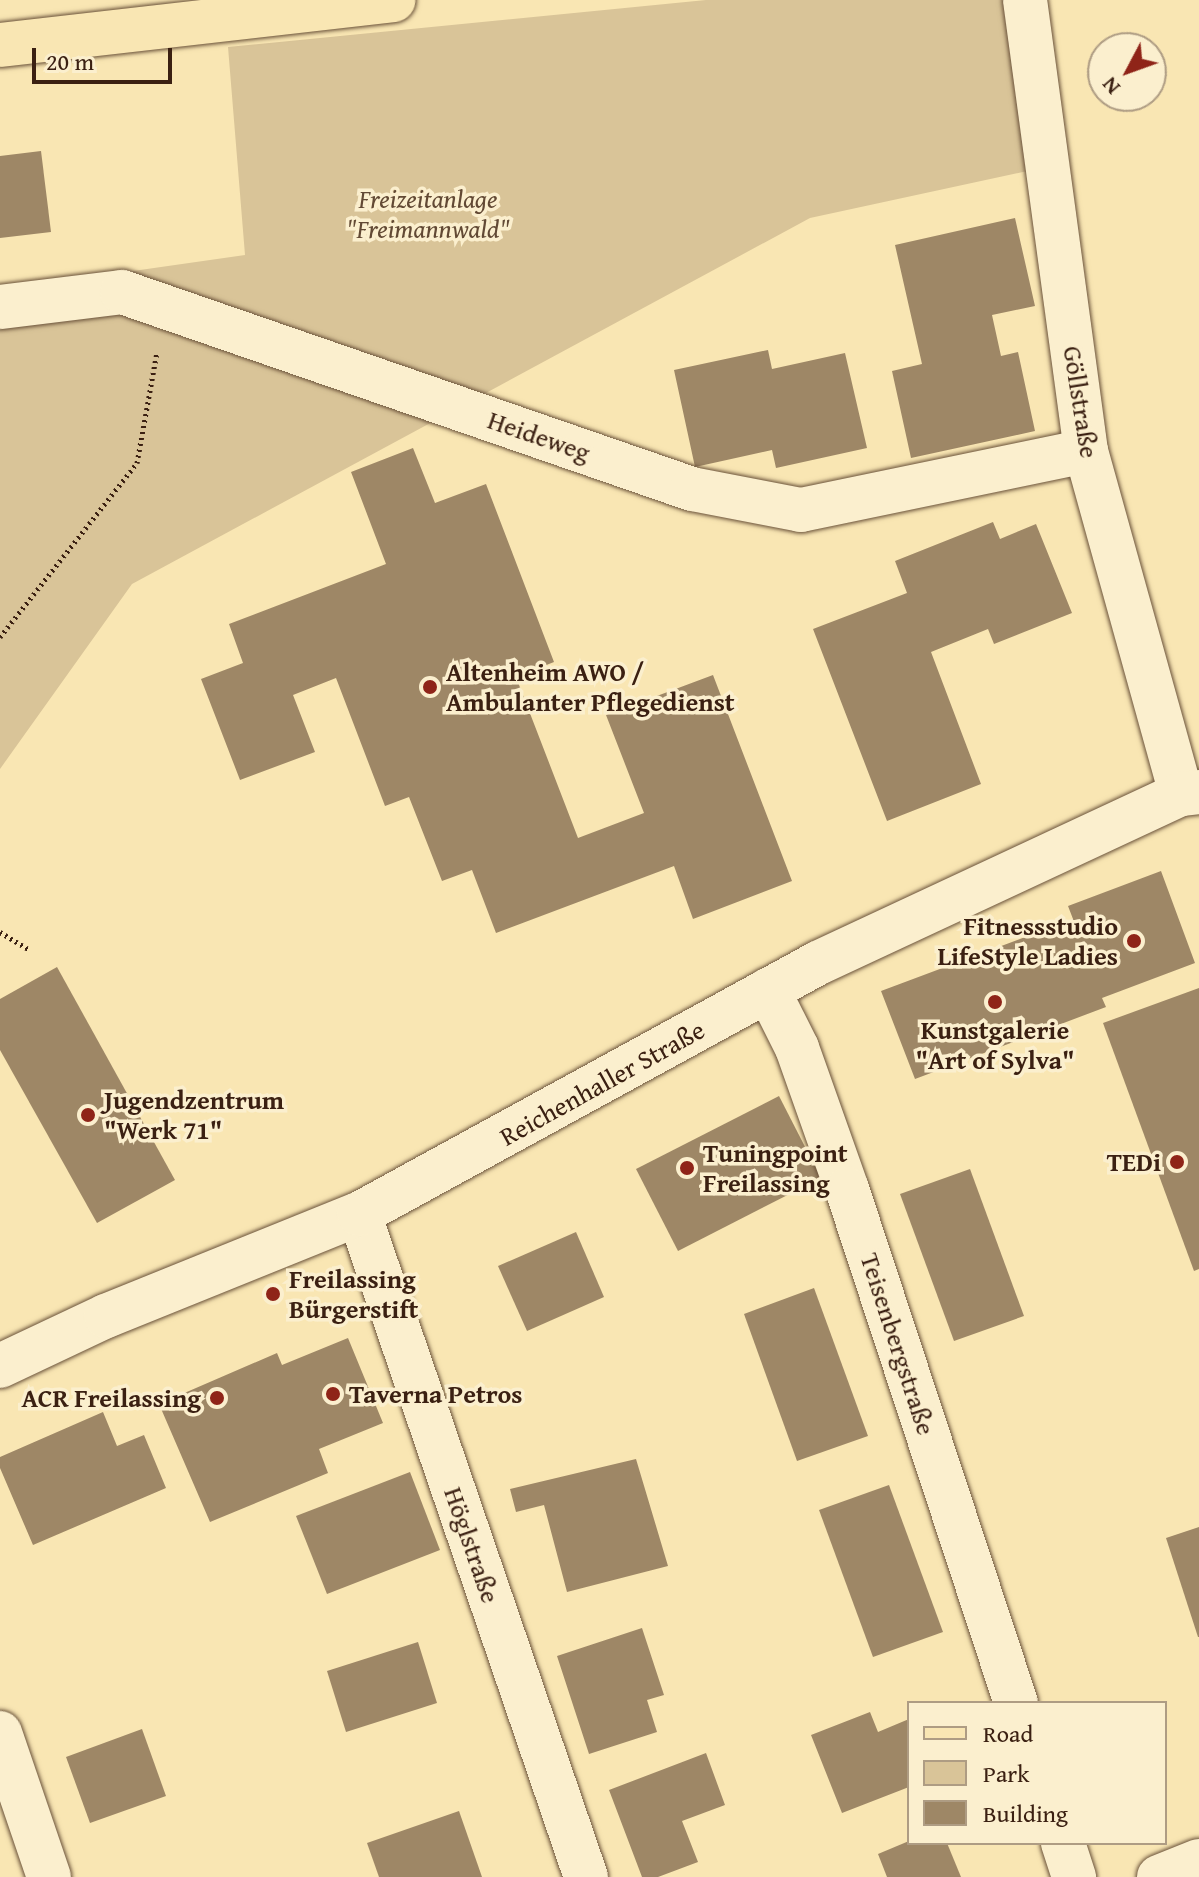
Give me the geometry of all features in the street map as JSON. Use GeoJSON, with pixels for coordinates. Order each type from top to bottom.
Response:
{"type":"FeatureCollection","features":[{"type":"Feature","properties":{"kind":"main road"},"geometry":{"type":"LineString","coordinates":[[0,45],[393,0]]}},
{"type":"Feature","properties":{"kind":"street","name":"Göllstraße"},"geometry":{"type":"LineString","coordinates":[[1025,0],[1086,451],[1190,793]]}},
{"type":"Feature","properties":{"kind":"street","name":"Heideweg"},"geometry":{"type":"LineString","coordinates":[[0,307],[122,292],[692,489],[801,510],[1086,451]]}},
{"type":"Feature","properties":{"kind":"street","name":"Reichenhaller Straße"},"geometry":{"type":"LineString","coordinates":[[0,1366],[106,1316],[359,1214],[818,963],[1190,793]]}},
{"type":"Feature","properties":{"kind":"street","name":"Teisenbergstraße"},"geometry":{"type":"LineString","coordinates":[[768,990],[797,1048],[847,1189],[1015,1701]]}},
{"type":"Feature","properties":{"kind":"street","name":"Höglstraße"},"geometry":{"type":"LineString","coordinates":[[359,1214],[586,1877]]}},
{"type":"Feature","properties":{"kind":"street"},"geometry":{"type":"LineString","coordinates":[[0,1733],[49,1877]]}},
{"type":"Feature","properties":{"kind":"street"},"geometry":{"type":"LineString","coordinates":[[1064,1845],[1074,1877]]}},
{"type":"Feature","properties":{"kind":"street"},"geometry":{"type":"LineString","coordinates":[[1159,1877],[1199,1861]]}},
{"type":"Feature","properties":{"kind":"path"},"geometry":{"type":"LineString","coordinates":[[0,637],[137,463],[165,307]]}},
{"type":"Feature","properties":{"kind":"path"},"geometry":{"type":"LineString","coordinates":[[0,932],[30,950]]}},
{"type":"Feature","properties":{"kind":"green space","name":"Freizeitanlage \"Freimannwald\""},"geometry":{"type":"Polygon","coordinates":[[[706,0],[1046,0],[1060,164],[810,218],[132,584],[0,769],[0,290],[245,255],[228,47],[706,0]]]}},
{"type":"Feature","properties":{"kind":"building"},"geometry":{"type":"Polygon","coordinates":[[[41,151],[51,232],[0,238],[0,156],[41,151]]]}},
{"type":"Feature","properties":{"kind":"building"},"geometry":{"type":"Polygon","coordinates":[[[1015,218],[1035,306],[992,315],[1001,356],[1018,352],[1035,431],[911,458],[892,371],[922,364],[895,245],[1015,218]]]}},
{"type":"Feature","properties":{"kind":"building"},"geometry":{"type":"Polygon","coordinates":[[[768,350],[772,369],[845,353],[867,448],[776,468],[772,450],[695,467],[674,370],[768,350]]]}},
{"type":"Feature","properties":{"kind":"building","name":"Altenheim AWO / Ambulanter Pflegedienst"},"geometry":{"type":"Polygon","coordinates":[[[413,448],[435,503],[486,484],[554,662],[516,677],[578,838],[644,813],[606,715],[713,675],[792,881],[693,919],[674,866],[496,933],[472,870],[442,881],[409,797],[385,806],[336,678],[293,695],[315,752],[240,780],[201,679],[243,663],[229,624],[386,564],[351,472],[413,448]]]}},
{"type":"Feature","properties":{"kind":"building"},"geometry":{"type":"Polygon","coordinates":[[[993,522],[1000,539],[1036,524],[1072,613],[994,644],[988,629],[931,652],[981,784],[887,821],[813,629],[907,593],[895,561],[993,522]]]}},
{"type":"Feature","properties":{"kind":"building","name":"Kunstgalerie \"Art of Sylva\""},"geometry":{"type":"Polygon","coordinates":[[[1161,871],[1195,963],[1102,998],[1106,1007],[915,1079],[881,991],[1073,919],[1068,906],[1161,871]]]}},
{"type":"Feature","properties":{"kind":"building","name":"Jugendzentrum \"Werk 71\""},"geometry":{"type":"Polygon","coordinates":[[[57,967],[175,1180],[97,1223],[0,1050],[0,999],[57,967]]]}},
{"type":"Feature","properties":{"kind":"building","name":"TEDi"},"geometry":{"type":"Polygon","coordinates":[[[1199,988],[1199,1269],[1194,1271],[1103,1023],[1199,988]]]}},
{"type":"Feature","properties":{"kind":"building"},"geometry":{"type":"Polygon","coordinates":[[[779,1096],[821,1178],[678,1251],[636,1169],[779,1096]]]}},
{"type":"Feature","properties":{"kind":"building"},"geometry":{"type":"Polygon","coordinates":[[[970,1169],[1024,1316],[954,1341],[900,1194],[970,1169]]]}},
{"type":"Feature","properties":{"kind":"building"},"geometry":{"type":"Polygon","coordinates":[[[576,1232],[604,1297],[527,1331],[498,1266],[576,1232]]]}},
{"type":"Feature","properties":{"kind":"building"},"geometry":{"type":"Polygon","coordinates":[[[814,1288],[868,1436],[797,1461],[744,1314],[814,1288]]]}},
{"type":"Feature","properties":{"kind":"building"},"geometry":{"type":"Polygon","coordinates":[[[348,1338],[383,1423],[319,1449],[328,1473],[210,1522],[159,1404],[277,1353],[282,1365],[348,1338]]]}},
{"type":"Feature","properties":{"kind":"building"},"geometry":{"type":"Polygon","coordinates":[[[103,1412],[117,1446],[144,1435],[166,1488],[33,1545],[0,1468],[0,1457],[103,1412]]]}},
{"type":"Feature","properties":{"kind":"building"},"geometry":{"type":"Polygon","coordinates":[[[636,1459],[668,1566],[567,1592],[544,1505],[516,1512],[510,1489],[636,1459]]]}},
{"type":"Feature","properties":{"kind":"building"},"geometry":{"type":"Polygon","coordinates":[[[410,1472],[440,1550],[327,1594],[296,1516],[410,1472]]]}},
{"type":"Feature","properties":{"kind":"building"},"geometry":{"type":"Polygon","coordinates":[[[889,1485],[943,1632],[873,1657],[819,1510],[889,1485]]]}},
{"type":"Feature","properties":{"kind":"building"},"geometry":{"type":"Polygon","coordinates":[[[1199,1527],[1199,1637],[1198,1637],[1166,1538],[1199,1527]]]}},
{"type":"Feature","properties":{"kind":"building"},"geometry":{"type":"Polygon","coordinates":[[[642,1628],[664,1695],[647,1700],[657,1732],[589,1754],[557,1656],[642,1628]]]}},
{"type":"Feature","properties":{"kind":"building"},"geometry":{"type":"Polygon","coordinates":[[[418,1642],[437,1703],[346,1732],[327,1671],[418,1642]]]}},
{"type":"Feature","properties":{"kind":"building"},"geometry":{"type":"Polygon","coordinates":[[[870,1712],[878,1732],[907,1720],[907,1788],[842,1813],[811,1735],[870,1712]]]}},
{"type":"Feature","properties":{"kind":"building"},"geometry":{"type":"Polygon","coordinates":[[[142,1729],[166,1796],[90,1823],[66,1757],[142,1729]]]}},
{"type":"Feature","properties":{"kind":"building"},"geometry":{"type":"Polygon","coordinates":[[[706,1753],[725,1805],[682,1821],[698,1862],[658,1877],[642,1877],[609,1790],[706,1753]]]}},
{"type":"Feature","properties":{"kind":"building"},"geometry":{"type":"Polygon","coordinates":[[[459,1811],[482,1877],[379,1877],[367,1843],[459,1811]]]}},
{"type":"Feature","properties":{"kind":"building"},"geometry":{"type":"Polygon","coordinates":[[[907,1842],[907,1845],[948,1845],[961,1877],[887,1877],[878,1854],[907,1842]]]}},
{"type":"Feature","properties":{"kind":"place","name":"Altenheim AWO / Ambulanter Pflegedienst"},"geometry":{"type":"Point","coordinates":[430,687]}},
{"type":"Feature","properties":{"kind":"place","name":"Fitnessstudio LifeStyle Ladies"},"geometry":{"type":"Point","coordinates":[1134,941]}},
{"type":"Feature","properties":{"kind":"place","name":"Kunstgalerie \"Art of Sylva\""},"geometry":{"type":"Point","coordinates":[995,1002]}},
{"type":"Feature","properties":{"kind":"place","name":"Jugendzentrum \"Werk 71\""},"geometry":{"type":"Point","coordinates":[88,1115]}},
{"type":"Feature","properties":{"kind":"place","name":"TEDi"},"geometry":{"type":"Point","coordinates":[1177,1162]}},
{"type":"Feature","properties":{"kind":"place","name":"Tuningpoint Freilassing"},"geometry":{"type":"Point","coordinates":[687,1168]}},
{"type":"Feature","properties":{"kind":"place","name":"Freilassing Bürgerstift"},"geometry":{"type":"Point","coordinates":[273,1294]}},
{"type":"Feature","properties":{"kind":"place","name":"Taverna Petros"},"geometry":{"type":"Point","coordinates":[333,1394]}},
{"type":"Feature","properties":{"kind":"place","name":"ACR Freilassing"},"geometry":{"type":"Point","coordinates":[217,1398]}}]}
